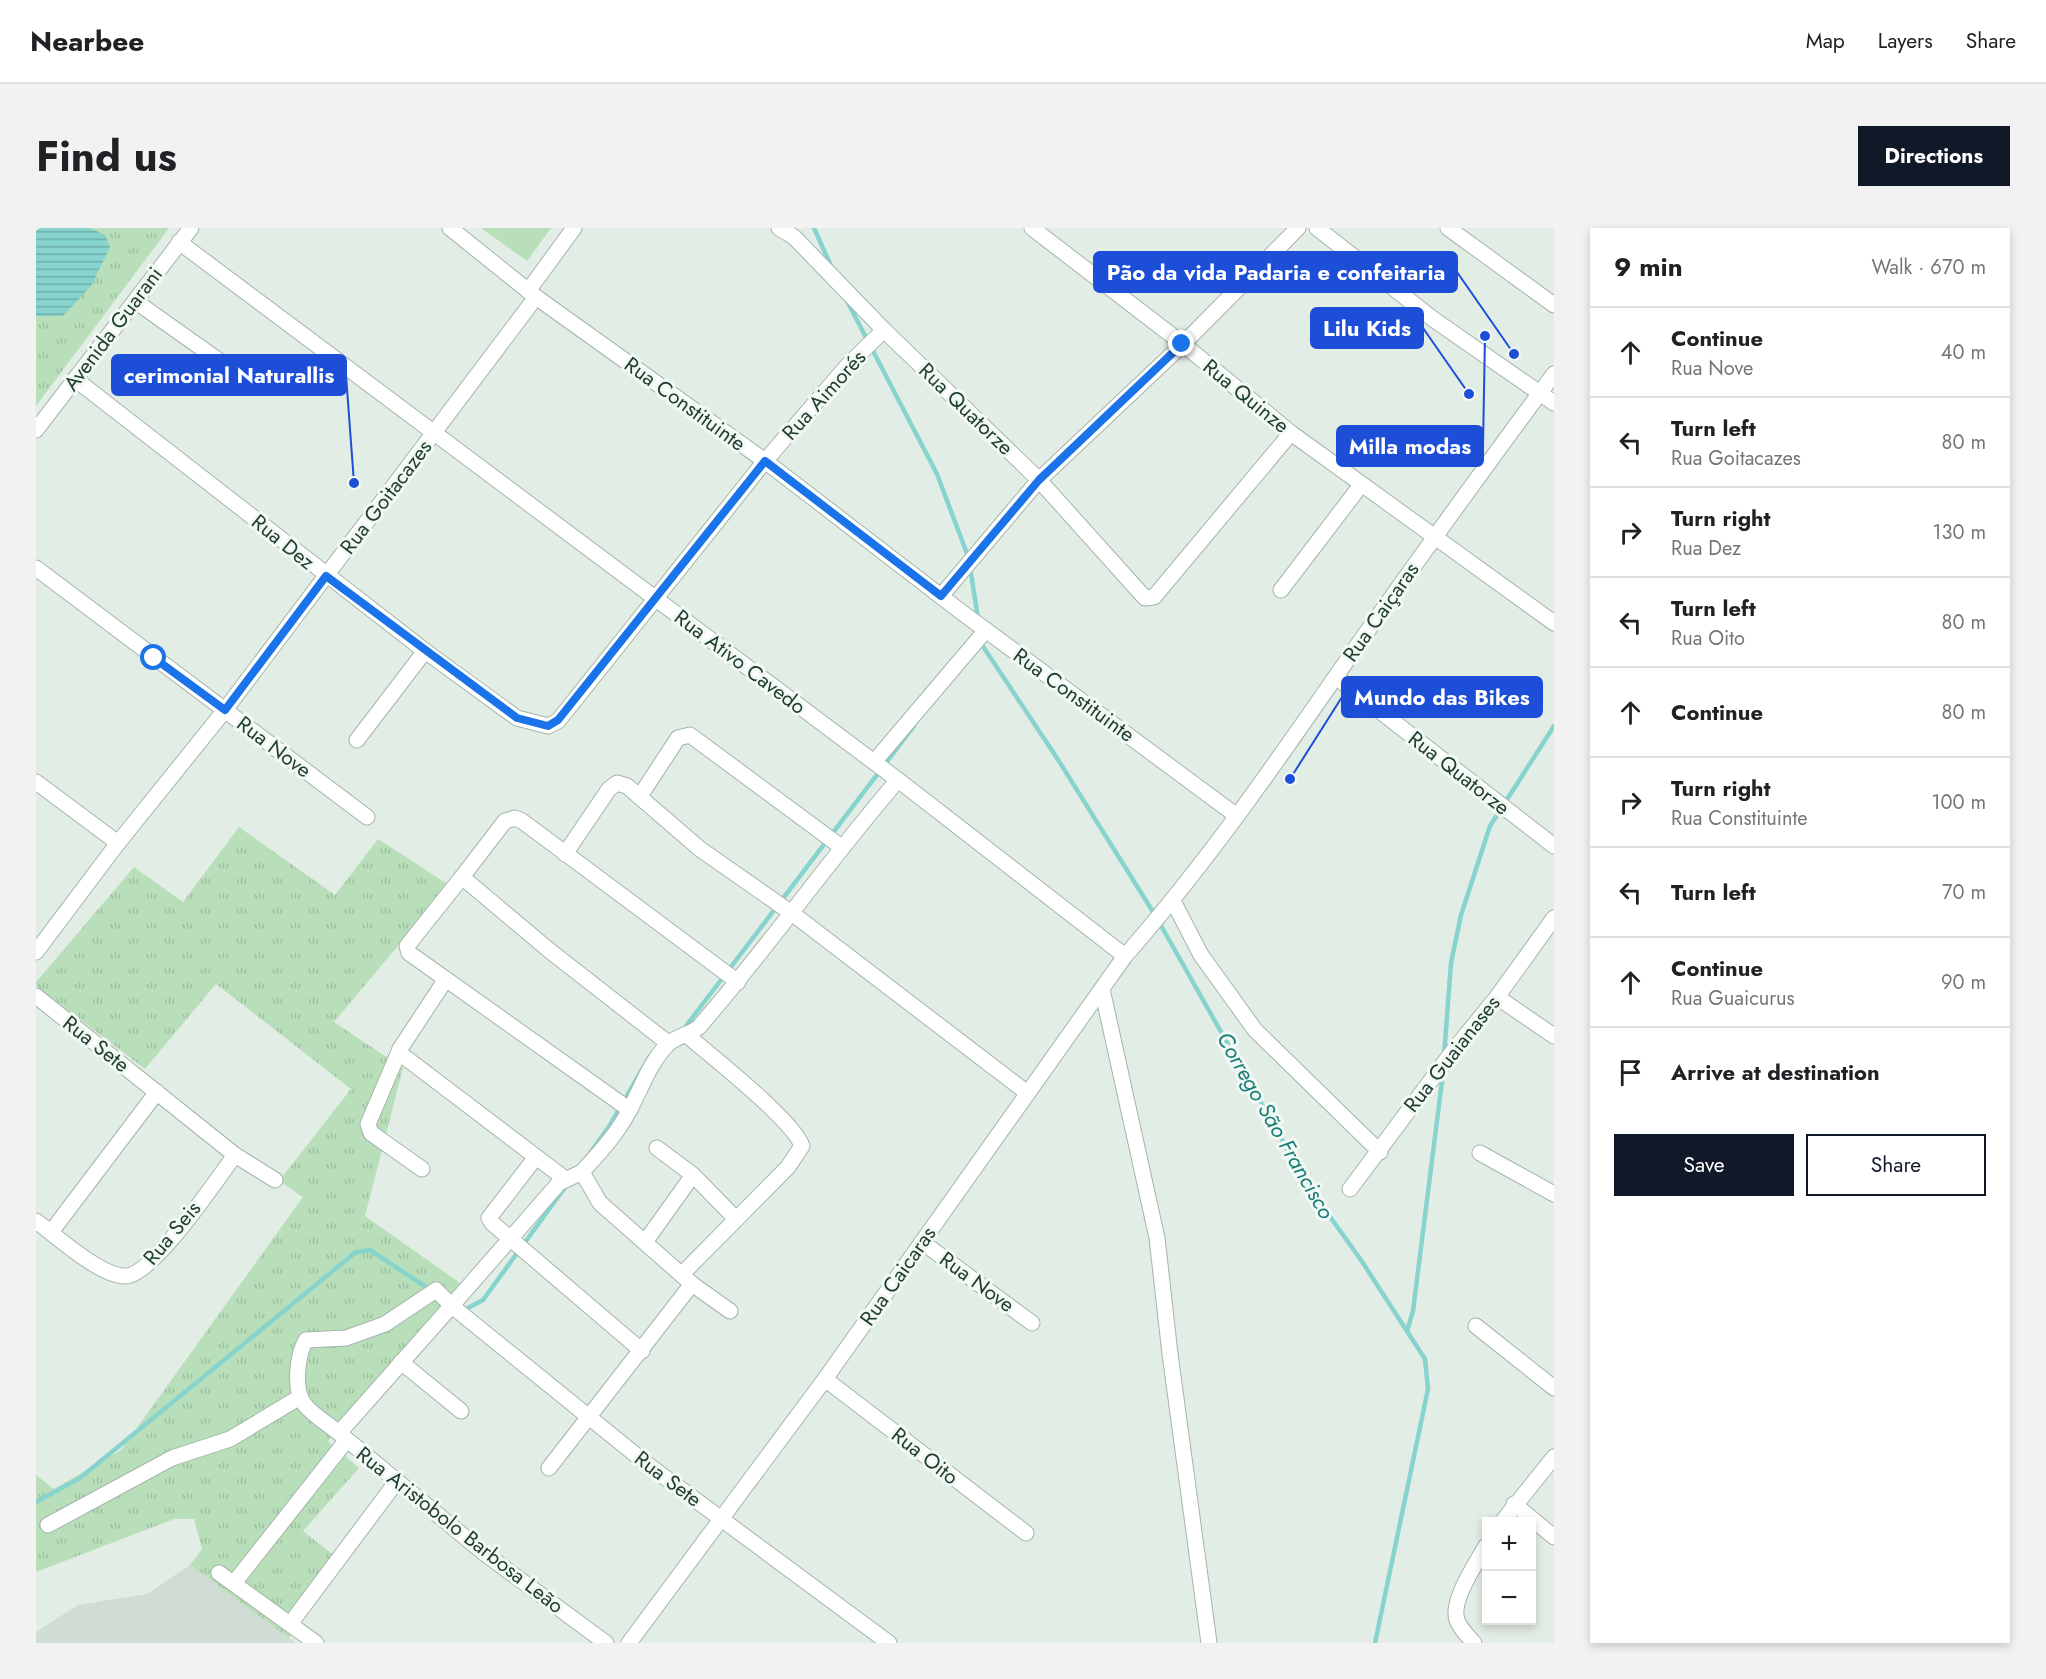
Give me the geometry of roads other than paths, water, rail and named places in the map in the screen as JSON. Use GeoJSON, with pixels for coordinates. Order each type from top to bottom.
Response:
{"type":"FeatureCollection","features":[{"type":"Feature","properties":{"kind":"street","name":"Avenida Guarani"},"geometry":{"type":"LineString","coordinates":[[36,430],[190,228]]}},
{"type":"Feature","properties":{"kind":"street","name":"Rua Constituinte"},"geometry":{"type":"LineString","coordinates":[[450,228],[532,294],[765,461],[960,611],[981,634],[1237,816]]}},
{"type":"Feature","properties":{"kind":"street","name":"Rua Goitacazes"},"geometry":{"type":"LineString","coordinates":[[36,952],[118,843],[225,710],[433,434],[532,294],[574,228]]}},
{"type":"Feature","properties":{"kind":"street","name":"Rua Quatorze"},"geometry":{"type":"LineString","coordinates":[[779,228],[792,233],[853,297],[879,335],[1039,480],[1145,598],[1154,597],[1291,433]]}},
{"type":"Feature","properties":{"kind":"street","name":"Rua Quinze"},"geometry":{"type":"LineString","coordinates":[[1032,228],[1182,344],[1291,433],[1554,623]]}},
{"type":"Feature","properties":{"kind":"street"},"geometry":{"type":"LineString","coordinates":[[941,596],[1039,480],[1182,344],[1298,228]]}},
{"type":"Feature","properties":{"kind":"street"},"geometry":{"type":"LineString","coordinates":[[1317,228],[1433,319],[1554,403]]}},
{"type":"Feature","properties":{"kind":"street"},"geometry":{"type":"LineString","coordinates":[[1448,228],[1554,305]]}},
{"type":"Feature","properties":{"kind":"street","name":"Rua Ativo Cavedo"},"geometry":{"type":"LineString","coordinates":[[179,242],[898,780],[1125,956]]}},
{"type":"Feature","properties":{"kind":"street"},"geometry":{"type":"LineString","coordinates":[[135,301],[252,384]]}},
{"type":"Feature","properties":{"kind":"street","name":"Rua Aimorés"},"geometry":{"type":"LineString","coordinates":[[654,598],[736,501],[765,461],[855,358],[879,335]]}},
{"type":"Feature","properties":{"kind":"street","name":"Rua Caiçaras"},"geometry":{"type":"LineString","coordinates":[[1170,905],[1237,816],[1434,536],[1554,374]]}},
{"type":"Feature","properties":{"kind":"street","name":"Rua Dez"},"geometry":{"type":"LineString","coordinates":[[75,379],[171,451],[326,576],[517,718],[548,726],[558,720],[654,598]]}},
{"type":"Feature","properties":{"kind":"street"},"geometry":{"type":"LineString","coordinates":[[1281,590],[1361,485]]}},
{"type":"Feature","properties":{"kind":"street","name":"Rua Nove"},"geometry":{"type":"LineString","coordinates":[[36,568],[367,817]]}},
{"type":"Feature","properties":{"kind":"street"},"geometry":{"type":"LineString","coordinates":[[874,762],[981,634]]}},
{"type":"Feature","properties":{"kind":"street"},"geometry":{"type":"LineString","coordinates":[[357,740],[425,651]]}},
{"type":"Feature","properties":{"kind":"street","name":"Rua Quatorze"},"geometry":{"type":"LineString","coordinates":[[1336,677],[1554,846]]}},
{"type":"Feature","properties":{"kind":"street"},"geometry":{"type":"LineString","coordinates":[[640,796],[678,738],[690,735],[840,846]]}},
{"type":"Feature","properties":{"kind":"street"},"geometry":{"type":"LineString","coordinates":[[400,1049],[402,1055],[564,1178],[582,1172],[613,1138],[630,1110],[646,1073],[668,1043],[688,1036],[699,1027],[793,914],[840,846],[898,780]]}},
{"type":"Feature","properties":{"kind":"street"},"geometry":{"type":"LineString","coordinates":[[36,782],[118,843]]}},
{"type":"Feature","properties":{"kind":"street"},"geometry":{"type":"LineString","coordinates":[[565,854],[614,784],[622,783],[700,849],[793,914],[1026,1092]]}},
{"type":"Feature","properties":{"kind":"street"},"geometry":{"type":"LineString","coordinates":[[630,1110],[409,953],[407,946],[505,821],[515,819],[738,982]]}},
{"type":"Feature","properties":{"kind":"street"},"geometry":{"type":"LineString","coordinates":[[462,877],[533,937],[668,1043]]}},
{"type":"Feature","properties":{"kind":"street"},"geometry":{"type":"LineString","coordinates":[[1170,905],[1201,955],[1255,1030],[1380,1152]]}},
{"type":"Feature","properties":{"kind":"street","name":"Rua Caicaras"},"geometry":{"type":"LineString","coordinates":[[629,1643],[825,1379],[1026,1092],[1125,956],[1170,905]]}},
{"type":"Feature","properties":{"kind":"street","name":"Rua Guaianases"},"geometry":{"type":"LineString","coordinates":[[1350,1189],[1380,1152],[1429,1082],[1497,997],[1554,918]]}},
{"type":"Feature","properties":{"kind":"street"},"geometry":{"type":"LineString","coordinates":[[422,1169],[371,1133],[368,1124],[400,1049],[446,979]]}},
{"type":"Feature","properties":{"kind":"street"},"geometry":{"type":"LineString","coordinates":[[1102,989],[1157,1238],[1170,1354],[1209,1643]]}},
{"type":"Feature","properties":{"kind":"street","name":"Rua Sete"},"geometry":{"type":"LineString","coordinates":[[36,996],[235,1155],[274,1180]]}},
{"type":"Feature","properties":{"kind":"street"},"geometry":{"type":"LineString","coordinates":[[1497,997],[1554,1036]]}},
{"type":"Feature","properties":{"kind":"street"},"geometry":{"type":"LineString","coordinates":[[549,1468],[642,1351],[687,1279],[735,1218],[788,1167],[802,1146],[800,1140],[779,1116],[688,1036]]}},
{"type":"Feature","properties":{"kind":"street"},"geometry":{"type":"LineString","coordinates":[[51,1232],[157,1092]]}},
{"type":"Feature","properties":{"kind":"street"},"geometry":{"type":"LineString","coordinates":[[657,1148],[693,1174],[735,1218]]}},
{"type":"Feature","properties":{"kind":"street"},"geometry":{"type":"LineString","coordinates":[[1480,1153],[1554,1194]]}},
{"type":"Feature","properties":{"kind":"street","name":"Rua Seis"},"geometry":{"type":"LineString","coordinates":[[36,1221],[104,1270],[118,1275],[135,1274],[156,1259],[235,1155]]}},
{"type":"Feature","properties":{"kind":"street"},"geometry":{"type":"LineString","coordinates":[[536,1157],[489,1218],[510,1239],[642,1351]]}},
{"type":"Feature","properties":{"kind":"street"},"geometry":{"type":"LineString","coordinates":[[582,1172],[600,1203],[687,1279],[730,1311]]}},
{"type":"Feature","properties":{"kind":"street"},"geometry":{"type":"LineString","coordinates":[[645,1242],[693,1174]]}},
{"type":"Feature","properties":{"kind":"street","name":"Rua Aristobolo Barbosa Leão"},"geometry":{"type":"LineString","coordinates":[[564,1178],[453,1307],[358,1411],[342,1437],[484,1553],[606,1643]]}},
{"type":"Feature","properties":{"kind":"street","name":"Rua Nove"},"geometry":{"type":"LineString","coordinates":[[922,1242],[1032,1323]]}},
{"type":"Feature","properties":{"kind":"street","name":"Rua Sete"},"geometry":{"type":"LineString","coordinates":[[300,1397],[299,1364],[306,1340],[346,1338],[385,1324],[435,1290],[647,1464],[889,1643]]}},
{"type":"Feature","properties":{"kind":"street"},"geometry":{"type":"LineString","coordinates":[[1476,1326],[1554,1388]]}},
{"type":"Feature","properties":{"kind":"street"},"geometry":{"type":"LineString","coordinates":[[401,1362],[460,1411]]}},
{"type":"Feature","properties":{"kind":"street","name":"Rua Oito"},"geometry":{"type":"LineString","coordinates":[[825,1379],[1026,1533]]}},
{"type":"Feature","properties":{"kind":"street"},"geometry":{"type":"LineString","coordinates":[[48,1526],[172,1458],[230,1439],[300,1397],[305,1405],[342,1437],[234,1583]]}},
{"type":"Feature","properties":{"kind":"street"},"geometry":{"type":"LineString","coordinates":[[1505,1517],[1554,1457]]}},
{"type":"Feature","properties":{"kind":"street"},"geometry":{"type":"LineString","coordinates":[[290,1624],[398,1481]]}},
{"type":"Feature","properties":{"kind":"street"},"geometry":{"type":"LineString","coordinates":[[1514,1504],[1554,1538]]}},
{"type":"Feature","properties":{"kind":"street"},"geometry":{"type":"LineString","coordinates":[[1474,1643],[1457,1622],[1456,1608],[1465,1583],[1482,1552]]}},
{"type":"Feature","properties":{"kind":"street"},"geometry":{"type":"LineString","coordinates":[[219,1573],[316,1643]]}},
{"type":"Feature","properties":{"kind":"water"},"geometry":{"type":"Polygon","coordinates":[[[40,228],[90,228],[105,235],[110,247],[91,286],[63,316],[36,316],[36,231],[40,228]]]}},
{"type":"Feature","properties":{"kind":"waterway"},"geometry":{"type":"LineString","coordinates":[[814,228],[831,266]]}},
{"type":"Feature","properties":{"kind":"waterway"},"geometry":{"type":"LineString","coordinates":[[847,301],[937,474],[969,559]]}},
{"type":"Feature","properties":{"kind":"waterway"},"geometry":{"type":"LineString","coordinates":[[970,567],[978,618]]}},
{"type":"Feature","properties":{"kind":"waterway","name":"Corrego São Francisco"},"geometry":{"type":"LineString","coordinates":[[980,642],[1057,758],[1155,915]]}},
{"type":"Feature","properties":{"kind":"waterway"},"geometry":{"type":"LineString","coordinates":[[683,1030],[914,726]]}},
{"type":"Feature","properties":{"kind":"waterway"},"geometry":{"type":"LineString","coordinates":[[1444,1056],[1451,963],[1461,915],[1490,826],[1554,726]]}},
{"type":"Feature","properties":{"kind":"waterway","name":"Corrego São Francisco"},"geometry":{"type":"LineString","coordinates":[[1159,922],[1308,1186],[1361,1260],[1425,1359],[1428,1389],[1375,1643]]}},
{"type":"Feature","properties":{"kind":"waterway"},"geometry":{"type":"LineString","coordinates":[[590,1153],[610,1125],[650,1056]]}},
{"type":"Feature","properties":{"kind":"waterway"},"geometry":{"type":"LineString","coordinates":[[1407,1331],[1413,1311],[1443,1073]]}},
{"type":"Feature","properties":{"kind":"waterway"},"geometry":{"type":"LineString","coordinates":[[464,1310],[483,1300],[566,1186]]}},
{"type":"Feature","properties":{"kind":"waterway"},"geometry":{"type":"LineString","coordinates":[[36,1502],[80,1478],[356,1252],[370,1250],[429,1289]]}},
{"type":"Feature","properties":{"kind":"place","name":"Milla modas"},"geometry":{"type":"Point","coordinates":[1485,336]}},
{"type":"Feature","properties":{"kind":"place","name":"Pão da vida Padaria e confeitaria"},"geometry":{"type":"Point","coordinates":[1514,354]}},
{"type":"Feature","properties":{"kind":"place","name":"Lilu Kids"},"geometry":{"type":"Point","coordinates":[1469,394]}},
{"type":"Feature","properties":{"kind":"place","name":"cerimonial Naturallis"},"geometry":{"type":"Point","coordinates":[354,483]}},
{"type":"Feature","properties":{"kind":"place","name":"Mundo das Bikes"},"geometry":{"type":"Point","coordinates":[1290,779]}}]}
